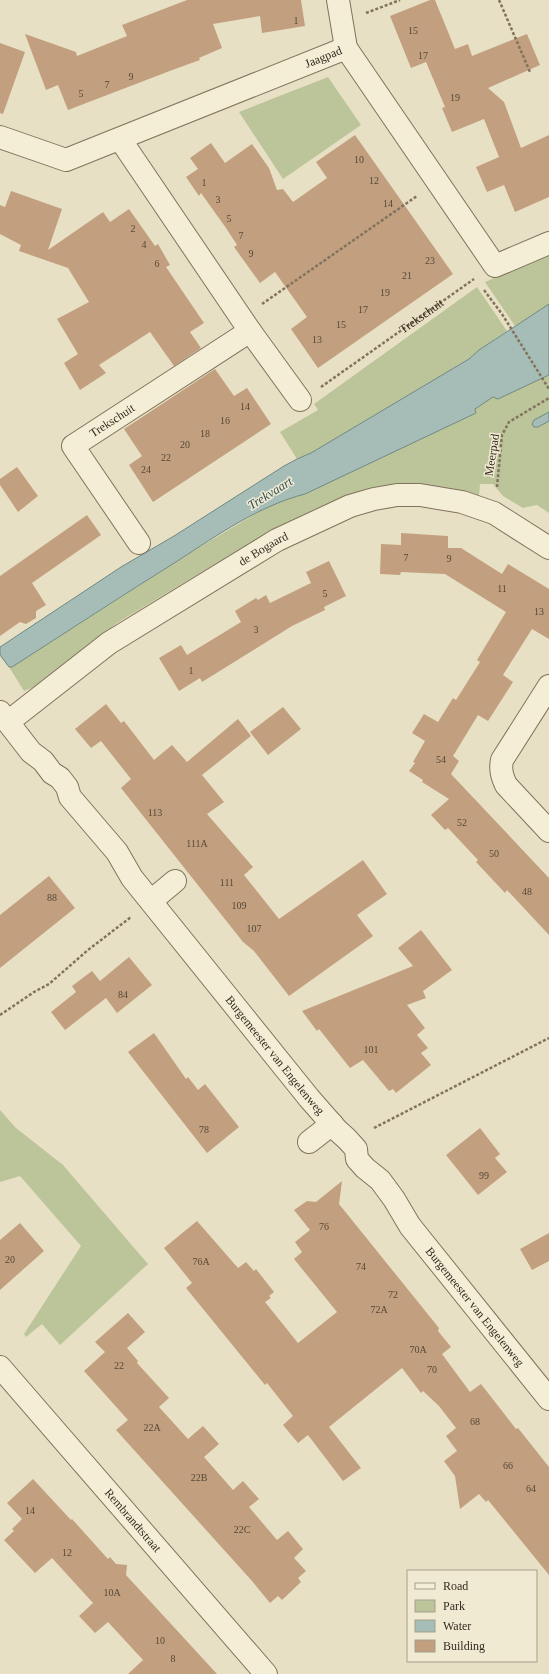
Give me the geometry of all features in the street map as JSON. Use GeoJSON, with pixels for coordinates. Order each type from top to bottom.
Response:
{"type":"FeatureCollection","features":[{"type":"Feature","properties":{"kind":"street"},"geometry":{"type":"LineString","coordinates":[[338,0],[346,48]]}},
{"type":"Feature","properties":{"kind":"street","name":"Jaagpad"},"geometry":{"type":"LineString","coordinates":[[0,137],[66,160],[346,48],[495,266]]}},
{"type":"Feature","properties":{"kind":"street"},"geometry":{"type":"LineString","coordinates":[[120,139],[246,324],[300,400]]}},
{"type":"Feature","properties":{"kind":"street"},"geometry":{"type":"LineString","coordinates":[[495,266],[549,243]]}},
{"type":"Feature","properties":{"kind":"street","name":"Trekschuit"},"geometry":{"type":"LineString","coordinates":[[139,543],[73,446],[246,324]]}},
{"type":"Feature","properties":{"kind":"street","name":"de Bogaard"},"geometry":{"type":"LineString","coordinates":[[4,717],[109,643],[277,540],[327,515],[350,506],[374,499],[397,495],[440,498],[462,502],[494,514],[549,548]]}},
{"type":"Feature","properties":{"kind":"street"},"geometry":{"type":"LineString","coordinates":[[549,686],[502,760],[500,768],[506,785],[549,831]]}},
{"type":"Feature","properties":{"kind":"street","name":"Burgemeester van Engelenweg"},"geometry":{"type":"LineString","coordinates":[[4,717],[32,752],[43,761],[52,773],[60,778],[67,787],[70,797],[117,852],[132,878],[309,1098],[356,1149],[357,1158],[365,1168],[380,1180],[394,1199],[410,1226],[549,1399]]}},
{"type":"Feature","properties":{"kind":"street"},"geometry":{"type":"LineString","coordinates":[[151,901],[175,881]]}},
{"type":"Feature","properties":{"kind":"street"},"geometry":{"type":"LineString","coordinates":[[309,1142],[332,1124]]}},
{"type":"Feature","properties":{"kind":"street","name":"Rembrandtstraat"},"geometry":{"type":"LineString","coordinates":[[0,1366],[266,1674]]}},
{"type":"Feature","properties":{"kind":"path"},"geometry":{"type":"LineString","coordinates":[[342,23],[400,0]]}},
{"type":"Feature","properties":{"kind":"path"},"geometry":{"type":"LineString","coordinates":[[499,0],[530,72]]}},
{"type":"Feature","properties":{"kind":"path"},"geometry":{"type":"LineString","coordinates":[[246,324],[437,182]]}},
{"type":"Feature","properties":{"kind":"path","name":"Trekschuit"},"geometry":{"type":"LineString","coordinates":[[300,400],[495,266]]}},
{"type":"Feature","properties":{"kind":"path"},"geometry":{"type":"LineString","coordinates":[[476,278],[502,314],[548,388]]}},
{"type":"Feature","properties":{"kind":"path","name":"Meerpad"},"geometry":{"type":"LineString","coordinates":[[494,514],[502,435],[509,422],[549,398]]}},
{"type":"Feature","properties":{"kind":"path"},"geometry":{"type":"LineString","coordinates":[[0,1015],[34,992],[49,984],[88,950],[130,918]]}},
{"type":"Feature","properties":{"kind":"path"},"geometry":{"type":"LineString","coordinates":[[374,1128],[549,1038]]}},
{"type":"Feature","properties":{"kind":"green space"},"geometry":{"type":"Polygon","coordinates":[[[328,77],[361,125],[283,179],[239,112],[328,77]]]}},
{"type":"Feature","properties":{"kind":"green space"},"geometry":{"type":"Polygon","coordinates":[[[549,254],[549,304],[515,326],[485,282],[549,254]]]}},
{"type":"Feature","properties":{"kind":"green space"},"geometry":{"type":"Polygon","coordinates":[[[477,287],[507,331],[479,350],[469,359],[311,453],[297,459],[280,432],[318,410],[314,404],[477,287]]]}},
{"type":"Feature","properties":{"kind":"green space"},"geometry":{"type":"Polygon","coordinates":[[[549,375],[549,412],[534,420],[538,427],[549,421],[549,513],[537,505],[523,508],[503,496],[493,484],[480,484],[479,497],[437,488],[409,485],[380,486],[366,489],[281,527],[248,544],[117,623],[39,685],[24,691],[9,667],[12,667],[196,549],[276,502],[305,494],[476,413],[475,409],[493,397],[498,399],[549,375]]]}},
{"type":"Feature","properties":{"kind":"green space"},"geometry":{"type":"Polygon","coordinates":[[[0,1110],[16,1128],[63,1165],[148,1264],[60,1345],[42,1324],[26,1337],[24,1334],[81,1246],[20,1176],[0,1182],[0,1110]]]}},
{"type":"Feature","properties":{"kind":"water","name":"Trekvaart"},"geometry":{"type":"Polygon","coordinates":[[[549,304],[549,375],[498,399],[493,397],[475,409],[476,413],[305,494],[272,505],[256,513],[209,541],[12,667],[9,667],[0,655],[0,647],[121,567],[174,536],[284,466],[311,453],[469,359],[479,350],[549,304]]]}},
{"type":"Feature","properties":{"kind":"water"},"geometry":{"type":"Polygon","coordinates":[[[549,412],[549,421],[538,427],[534,427],[532,424],[534,420],[549,412]]]}},
{"type":"Feature","properties":{"kind":"building"},"geometry":{"type":"Polygon","coordinates":[[[187,0],[301,0],[305,26],[262,33],[260,16],[213,24],[222,48],[199,58],[200,60],[68,110],[58,85],[46,90],[25,34],[76,52],[77,56],[127,36],[122,25],[187,0]]]}},
{"type":"Feature","properties":{"kind":"building"},"geometry":{"type":"Polygon","coordinates":[[[430,0],[435,0],[455,49],[468,44],[472,56],[527,34],[540,65],[488,88],[504,102],[521,148],[549,135],[549,197],[515,212],[504,185],[487,192],[476,167],[499,157],[484,119],[452,132],[442,108],[445,107],[426,62],[411,68],[390,16],[430,0]]]}},
{"type":"Feature","properties":{"kind":"building"},"geometry":{"type":"Polygon","coordinates":[[[0,43],[25,52],[3,114],[0,113],[0,43]]]}},
{"type":"Feature","properties":{"kind":"building"},"geometry":{"type":"Polygon","coordinates":[[[355,135],[453,274],[318,368],[291,329],[307,317],[275,272],[260,283],[234,247],[237,245],[226,228],[201,193],[199,196],[186,177],[198,169],[190,158],[211,143],[225,163],[252,144],[269,168],[277,190],[283,189],[293,202],[327,178],[316,162],[355,135]]]}},
{"type":"Feature","properties":{"kind":"building"},"geometry":{"type":"Polygon","coordinates":[[[11,191],[62,209],[48,250],[103,212],[110,222],[129,209],[155,246],[158,244],[170,265],[166,267],[204,323],[190,332],[201,348],[174,366],[150,332],[99,365],[106,373],[80,390],[64,363],[78,354],[57,319],[89,302],[68,268],[19,251],[21,245],[0,234],[0,205],[5,207],[11,191]]]}},
{"type":"Feature","properties":{"kind":"building"},"geometry":{"type":"Polygon","coordinates":[[[215,369],[234,396],[247,388],[271,424],[153,502],[129,465],[142,456],[124,429],[215,369]]]}},
{"type":"Feature","properties":{"kind":"building"},"geometry":{"type":"Polygon","coordinates":[[[17,467],[38,496],[18,512],[0,485],[0,479],[17,467]]]}},
{"type":"Feature","properties":{"kind":"building"},"geometry":{"type":"Polygon","coordinates":[[[87,515],[101,535],[32,583],[46,605],[36,611],[36,618],[26,624],[20,622],[0,636],[0,576],[87,515]]]}},
{"type":"Feature","properties":{"kind":"building"},"geometry":{"type":"Polygon","coordinates":[[[401,533],[448,536],[448,548],[461,548],[502,574],[508,564],[549,589],[549,639],[532,629],[503,675],[513,682],[488,721],[478,715],[453,756],[459,761],[451,774],[549,878],[549,935],[507,890],[505,893],[476,862],[478,860],[448,828],[445,830],[431,815],[449,799],[422,782],[423,780],[409,771],[415,763],[413,762],[425,741],[412,733],[424,714],[438,722],[453,698],[456,700],[480,662],[477,660],[506,612],[445,574],[401,572],[400,575],[380,574],[381,544],[401,545],[401,533]]]}},
{"type":"Feature","properties":{"kind":"building"},"geometry":{"type":"Polygon","coordinates":[[[329,561],[346,596],[324,607],[325,610],[292,626],[202,682],[200,678],[179,691],[159,658],[181,645],[187,655],[241,622],[235,611],[256,598],[258,600],[266,595],[270,603],[311,583],[306,572],[329,561]]]}},
{"type":"Feature","properties":{"kind":"building"},"geometry":{"type":"Polygon","coordinates":[[[106,704],[121,723],[124,721],[154,760],[172,745],[187,762],[238,719],[251,736],[202,775],[224,802],[207,814],[253,867],[244,875],[279,919],[363,860],[387,894],[357,915],[373,936],[289,996],[254,951],[243,942],[121,788],[131,779],[101,741],[91,748],[75,729],[106,704]]]}},
{"type":"Feature","properties":{"kind":"building"},"geometry":{"type":"Polygon","coordinates":[[[283,707],[301,729],[268,755],[250,732],[283,707]]]}},
{"type":"Feature","properties":{"kind":"building"},"geometry":{"type":"Polygon","coordinates":[[[49,876],[75,908],[0,968],[0,915],[49,876]]]}},
{"type":"Feature","properties":{"kind":"building"},"geometry":{"type":"Polygon","coordinates":[[[421,930],[452,970],[423,991],[426,998],[407,1005],[425,1028],[417,1035],[428,1048],[421,1053],[431,1065],[396,1093],[393,1089],[389,1091],[363,1060],[350,1068],[319,1029],[317,1031],[302,1011],[413,966],[398,948],[421,930]]]}},
{"type":"Feature","properties":{"kind":"building"},"geometry":{"type":"Polygon","coordinates":[[[129,957],[152,985],[117,1013],[106,998],[65,1030],[51,1012],[76,992],[72,986],[92,971],[100,981],[129,957]]]}},
{"type":"Feature","properties":{"kind":"building"},"geometry":{"type":"Polygon","coordinates":[[[154,1033],[186,1079],[188,1077],[198,1090],[205,1084],[239,1127],[207,1153],[128,1052],[154,1033]]]}},
{"type":"Feature","properties":{"kind":"building"},"geometry":{"type":"Polygon","coordinates":[[[480,1128],[500,1154],[495,1158],[507,1172],[478,1195],[446,1155],[480,1128]]]}},
{"type":"Feature","properties":{"kind":"building"},"geometry":{"type":"Polygon","coordinates":[[[342,1181],[339,1204],[439,1328],[438,1331],[451,1347],[442,1354],[470,1392],[481,1384],[516,1429],[518,1428],[549,1467],[549,1575],[488,1500],[486,1502],[479,1494],[460,1509],[455,1476],[444,1461],[457,1451],[446,1436],[456,1428],[439,1406],[423,1391],[421,1393],[402,1368],[329,1427],[361,1468],[343,1481],[308,1435],[298,1443],[283,1425],[293,1416],[267,1383],[265,1385],[186,1288],[192,1283],[164,1248],[197,1221],[238,1268],[246,1262],[254,1271],[256,1269],[274,1292],[269,1296],[271,1298],[265,1302],[298,1343],[337,1312],[294,1259],[302,1252],[295,1242],[310,1230],[294,1210],[307,1201],[316,1202],[342,1181]]]}},
{"type":"Feature","properties":{"kind":"building"},"geometry":{"type":"Polygon","coordinates":[[[20,1223],[44,1251],[0,1290],[0,1240],[20,1223]]]}},
{"type":"Feature","properties":{"kind":"building"},"geometry":{"type":"Polygon","coordinates":[[[549,1233],[549,1261],[532,1270],[520,1249],[549,1233]]]}},
{"type":"Feature","properties":{"kind":"building"},"geometry":{"type":"Polygon","coordinates":[[[128,1313],[145,1332],[127,1348],[138,1361],[137,1363],[169,1398],[159,1407],[188,1439],[203,1426],[219,1444],[204,1457],[233,1490],[243,1481],[259,1499],[249,1507],[277,1540],[288,1531],[303,1549],[294,1558],[306,1571],[298,1578],[301,1582],[282,1600],[278,1596],[270,1603],[116,1430],[128,1420],[84,1371],[105,1352],[95,1342],[128,1313]]]}},
{"type":"Feature","properties":{"kind":"building"},"geometry":{"type":"Polygon","coordinates":[[[33,1479],[108,1559],[110,1557],[116,1564],[127,1565],[126,1575],[217,1674],[128,1674],[143,1660],[108,1622],[95,1633],[79,1616],[93,1603],[52,1558],[35,1573],[4,1540],[14,1531],[12,1529],[22,1519],[7,1503],[33,1479]]]}}]}
